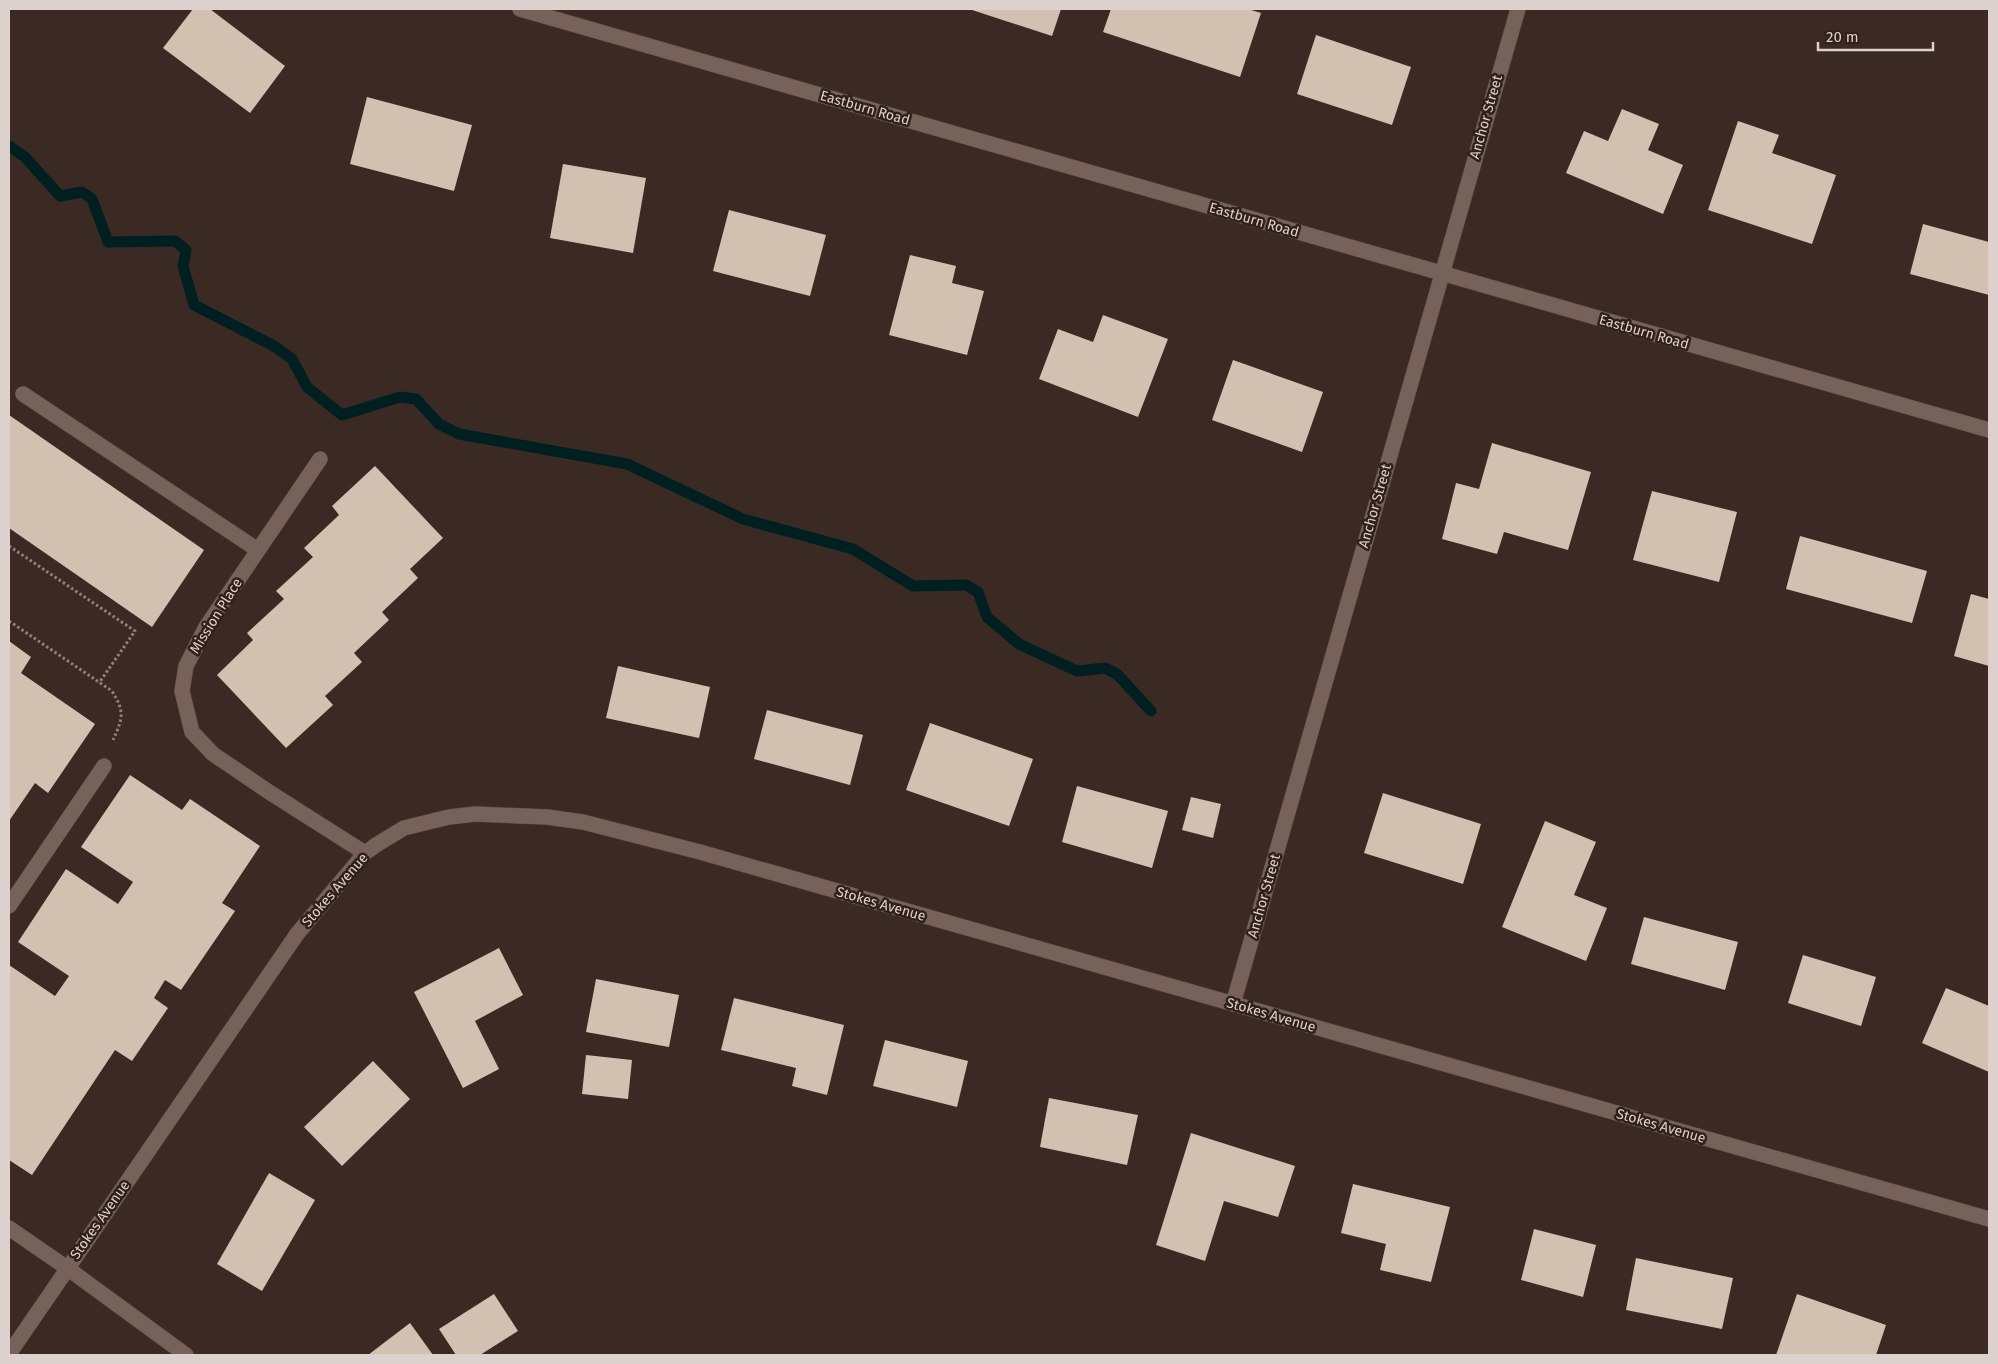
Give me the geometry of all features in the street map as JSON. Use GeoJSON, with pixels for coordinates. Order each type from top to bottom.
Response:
{"type":"FeatureCollection","features":[{"type":"Feature","properties":{"kind":"street","name":"Eastburn Road"},"geometry":{"type":"LineString","coordinates":[[520,9],[1989,430]]}},
{"type":"Feature","properties":{"kind":"street","name":"Anchor Street"},"geometry":{"type":"LineString","coordinates":[[1233,1004],[1518,9]]}},
{"type":"Feature","properties":{"kind":"street"},"geometry":{"type":"LineString","coordinates":[[23,394],[258,550]]}},
{"type":"Feature","properties":{"kind":"street","name":"Mission Place"},"geometry":{"type":"LineString","coordinates":[[320,459],[206,627],[186,666],[182,691],[192,732],[213,754],[365,854]]}},
{"type":"Feature","properties":{"kind":"street"},"geometry":{"type":"LineString","coordinates":[[11,896],[104,766]]}},
{"type":"Feature","properties":{"kind":"street","name":"Stokes Avenue"},"geometry":{"type":"LineString","coordinates":[[9,1354],[297,934],[365,854],[404,828],[449,817],[484,814],[547,817],[583,822],[700,852],[1989,1220]]}},
{"type":"Feature","properties":{"kind":"street"},"geometry":{"type":"LineString","coordinates":[[9,1228],[186,1355]]}},
{"type":"Feature","properties":{"kind":"path"},"geometry":{"type":"LineString","coordinates":[[9,546],[135,631],[99,683]]}},
{"type":"Feature","properties":{"kind":"path"},"geometry":{"type":"LineString","coordinates":[[9,621],[112,691],[121,706],[120,724],[113,740]]}},
{"type":"Feature","properties":{"kind":"building"},"geometry":{"type":"Polygon","coordinates":[[[193,9],[210,9],[285,66],[250,113],[163,48],[193,9]]]}},
{"type":"Feature","properties":{"kind":"building"},"geometry":{"type":"Polygon","coordinates":[[[969,9],[1061,9],[1052,36],[969,9]]]}},
{"type":"Feature","properties":{"kind":"building"},"geometry":{"type":"Polygon","coordinates":[[[1111,9],[1248,9],[1261,13],[1240,77],[1103,32],[1111,9]]]}},
{"type":"Feature","properties":{"kind":"building"},"geometry":{"type":"Polygon","coordinates":[[[1316,35],[1411,67],[1392,125],[1297,94],[1316,35]]]}},
{"type":"Feature","properties":{"kind":"building"},"geometry":{"type":"Polygon","coordinates":[[[367,97],[472,125],[454,191],[350,164],[367,97]]]}},
{"type":"Feature","properties":{"kind":"building"},"geometry":{"type":"Polygon","coordinates":[[[1622,109],[1659,124],[1648,150],[1683,165],[1663,214],[1566,173],[1584,131],[1608,141],[1622,109]]]}},
{"type":"Feature","properties":{"kind":"building"},"geometry":{"type":"Polygon","coordinates":[[[1738,121],[1779,135],[1772,153],[1836,175],[1812,244],[1708,210],[1738,121]]]}},
{"type":"Feature","properties":{"kind":"building"},"geometry":{"type":"Polygon","coordinates":[[[563,164],[646,178],[633,253],[550,238],[563,164]]]}},
{"type":"Feature","properties":{"kind":"building"},"geometry":{"type":"Polygon","coordinates":[[[729,210],[826,235],[810,296],[713,271],[729,210]]]}},
{"type":"Feature","properties":{"kind":"building"},"geometry":{"type":"Polygon","coordinates":[[[1923,224],[1989,242],[1989,295],[1910,274],[1923,224]]]}},
{"type":"Feature","properties":{"kind":"building"},"geometry":{"type":"Polygon","coordinates":[[[910,255],[956,266],[952,283],[984,291],[967,355],[889,335],[910,255]]]}},
{"type":"Feature","properties":{"kind":"building"},"geometry":{"type":"Polygon","coordinates":[[[1103,315],[1168,339],[1138,417],[1039,379],[1058,329],[1093,342],[1103,315]]]}},
{"type":"Feature","properties":{"kind":"building"},"geometry":{"type":"Polygon","coordinates":[[[1233,360],[1323,392],[1302,452],[1212,420],[1233,360]]]}},
{"type":"Feature","properties":{"kind":"building"},"geometry":{"type":"Polygon","coordinates":[[[9,415],[204,550],[152,627],[9,528],[9,415]]]}},
{"type":"Feature","properties":{"kind":"building"},"geometry":{"type":"Polygon","coordinates":[[[1492,443],[1591,472],[1568,550],[1504,532],[1497,554],[1442,539],[1456,483],[1479,489],[1492,443]]]}},
{"type":"Feature","properties":{"kind":"building"},"geometry":{"type":"Polygon","coordinates":[[[375,466],[443,538],[410,569],[418,578],[382,612],[389,620],[354,653],[362,662],[325,696],[333,705],[286,748],[217,675],[253,640],[247,633],[284,599],[276,591],[313,557],[304,548],[339,515],[332,506],[375,466]]]}},
{"type":"Feature","properties":{"kind":"building"},"geometry":{"type":"Polygon","coordinates":[[[1652,491],[1737,512],[1719,582],[1633,560],[1652,491]]]}},
{"type":"Feature","properties":{"kind":"building"},"geometry":{"type":"Polygon","coordinates":[[[1800,536],[1927,571],[1912,623],[1786,589],[1800,536]]]}},
{"type":"Feature","properties":{"kind":"building"},"geometry":{"type":"Polygon","coordinates":[[[1971,594],[1989,599],[1989,666],[1954,656],[1971,594]]]}},
{"type":"Feature","properties":{"kind":"building"},"geometry":{"type":"Polygon","coordinates":[[[9,641],[31,657],[21,673],[95,724],[48,793],[35,783],[9,821],[9,641]]]}},
{"type":"Feature","properties":{"kind":"building"},"geometry":{"type":"Polygon","coordinates":[[[618,666],[710,687],[699,738],[606,718],[618,666]]]}},
{"type":"Feature","properties":{"kind":"building"},"geometry":{"type":"Polygon","coordinates":[[[767,710],[863,735],[850,785],[754,759],[767,710]]]}},
{"type":"Feature","properties":{"kind":"building"},"geometry":{"type":"Polygon","coordinates":[[[930,723],[1033,759],[1009,826],[906,790],[930,723]]]}},
{"type":"Feature","properties":{"kind":"building"},"geometry":{"type":"Polygon","coordinates":[[[130,775],[182,810],[190,799],[260,846],[222,903],[235,911],[181,990],[165,980],[154,998],[168,1008],[132,1061],[115,1050],[32,1175],[9,1160],[9,965],[55,996],[69,976],[18,942],[66,869],[118,904],[133,882],[81,847],[130,775]]]}},
{"type":"Feature","properties":{"kind":"building"},"geometry":{"type":"Polygon","coordinates":[[[1077,786],[1168,811],[1152,868],[1062,842],[1077,786]]]}},
{"type":"Feature","properties":{"kind":"building"},"geometry":{"type":"Polygon","coordinates":[[[1383,793],[1481,824],[1463,884],[1364,853],[1383,793]]]}},
{"type":"Feature","properties":{"kind":"building"},"geometry":{"type":"Polygon","coordinates":[[[1191,797],[1221,804],[1213,838],[1182,830],[1191,797]]]}},
{"type":"Feature","properties":{"kind":"building"},"geometry":{"type":"Polygon","coordinates":[[[1545,821],[1596,842],[1574,895],[1607,908],[1586,961],[1502,927],[1545,821]]]}},
{"type":"Feature","properties":{"kind":"building"},"geometry":{"type":"Polygon","coordinates":[[[1644,917],[1738,942],[1725,990],[1631,964],[1644,917]]]}},
{"type":"Feature","properties":{"kind":"building"},"geometry":{"type":"Polygon","coordinates":[[[499,948],[523,995],[475,1021],[499,1069],[463,1088],[414,992],[499,948]]]}},
{"type":"Feature","properties":{"kind":"building"},"geometry":{"type":"Polygon","coordinates":[[[1803,955],[1876,977],[1861,1026],[1788,1003],[1803,955]]]}},
{"type":"Feature","properties":{"kind":"building"},"geometry":{"type":"Polygon","coordinates":[[[596,979],[679,995],[669,1047],[586,1032],[596,979]]]}},
{"type":"Feature","properties":{"kind":"building"},"geometry":{"type":"Polygon","coordinates":[[[1946,988],[1989,1006],[1989,1072],[1922,1043],[1946,988]]]}},
{"type":"Feature","properties":{"kind":"building"},"geometry":{"type":"Polygon","coordinates":[[[734,998],[844,1025],[827,1095],[792,1086],[796,1068],[721,1050],[734,998]]]}},
{"type":"Feature","properties":{"kind":"building"},"geometry":{"type":"Polygon","coordinates":[[[885,1040],[968,1061],[957,1107],[873,1086],[885,1040]]]}},
{"type":"Feature","properties":{"kind":"building"},"geometry":{"type":"Polygon","coordinates":[[[586,1055],[632,1060],[628,1099],[582,1094],[586,1055]]]}},
{"type":"Feature","properties":{"kind":"building"},"geometry":{"type":"Polygon","coordinates":[[[373,1061],[410,1099],[342,1166],[304,1127],[373,1061]]]}},
{"type":"Feature","properties":{"kind":"building"},"geometry":{"type":"Polygon","coordinates":[[[1049,1098],[1138,1115],[1127,1165],[1040,1147],[1049,1098]]]}},
{"type":"Feature","properties":{"kind":"building"},"geometry":{"type":"Polygon","coordinates":[[[1191,1133],[1295,1166],[1278,1217],[1224,1201],[1205,1261],[1156,1245],[1191,1133]]]}},
{"type":"Feature","properties":{"kind":"building"},"geometry":{"type":"Polygon","coordinates":[[[269,1173],[315,1200],[262,1291],[217,1264],[269,1173]]]}},
{"type":"Feature","properties":{"kind":"building"},"geometry":{"type":"Polygon","coordinates":[[[1353,1184],[1450,1207],[1431,1282],[1380,1270],[1386,1244],[1341,1233],[1353,1184]]]}},
{"type":"Feature","properties":{"kind":"building"},"geometry":{"type":"Polygon","coordinates":[[[1534,1229],[1596,1245],[1583,1297],[1521,1280],[1534,1229]]]}},
{"type":"Feature","properties":{"kind":"building"},"geometry":{"type":"Polygon","coordinates":[[[1636,1258],[1733,1278],[1722,1329],[1626,1310],[1636,1258]]]}},
{"type":"Feature","properties":{"kind":"building"},"geometry":{"type":"Polygon","coordinates":[[[494,1294],[518,1331],[480,1355],[456,1355],[439,1329],[494,1294]]]}},
{"type":"Feature","properties":{"kind":"building"},"geometry":{"type":"Polygon","coordinates":[[[1797,1294],[1886,1325],[1876,1355],[1776,1355],[1797,1294]]]}},
{"type":"Feature","properties":{"kind":"building"},"geometry":{"type":"Polygon","coordinates":[[[410,1323],[433,1355],[368,1355],[410,1323]]]}},
{"type":"Feature","properties":{"kind":"waterway"},"geometry":{"type":"LineString","coordinates":[[9,146],[25,157],[60,196],[82,192],[92,199],[108,242],[175,241],[186,250],[183,266],[194,305],[274,346],[292,359],[307,387],[342,415],[400,397],[416,399],[439,424],[459,434],[627,464],[743,519],[853,549],[913,586],[966,585],[978,592],[987,617],[1019,644],[1077,671],[1105,668],[1117,674],[1151,711]]}}]}
